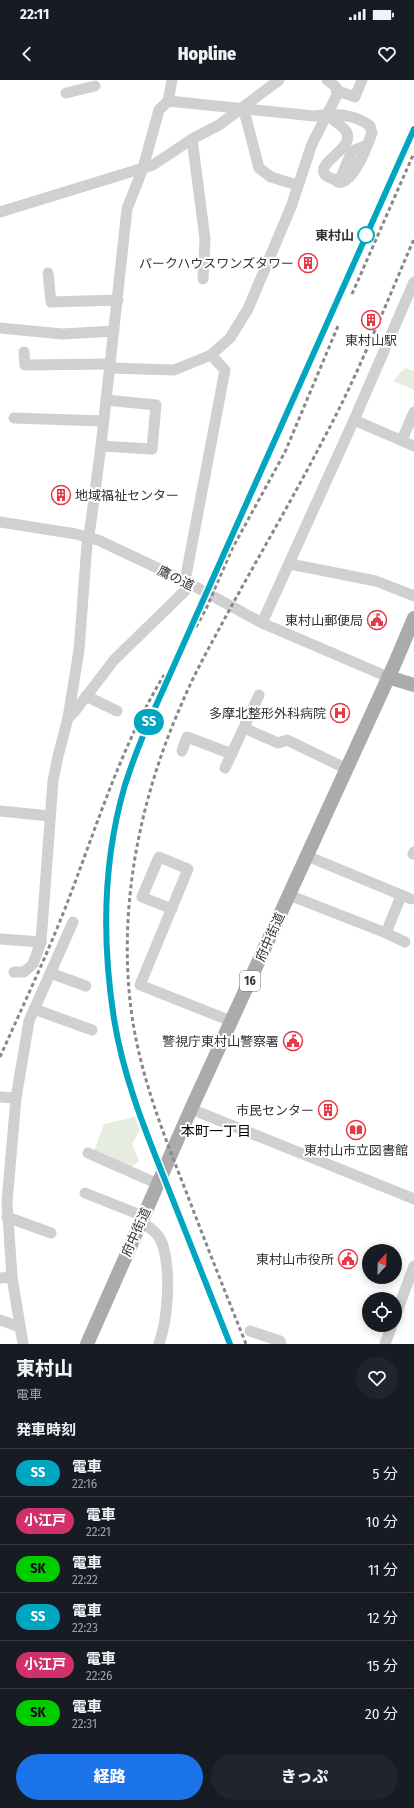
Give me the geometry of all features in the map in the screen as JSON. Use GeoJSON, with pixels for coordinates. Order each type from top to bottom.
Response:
{"type":"FeatureCollection","features":[{"type":"Feature","properties":{"kind":"main road","name":"府中街道"},"geometry":{"type":"LineString","coordinates":[[87,1344],[191,1109],[347,769],[414,618]]}},
{"type":"Feature","properties":{"kind":"main road"},"geometry":{"type":"LineString","coordinates":[[388,677],[414,685]]}},
{"type":"Feature","properties":{"kind":"street"},"geometry":{"type":"LineString","coordinates":[[14,972],[24,972],[33,964],[42,942],[50,816],[58,756],[68,718],[79,650],[88,537],[101,446],[118,300],[126,209],[144,168],[159,110],[168,101],[172,80]]}},
{"type":"Feature","properties":{"kind":"street"},"geometry":{"type":"LineString","coordinates":[[0,212],[154,165],[192,139],[219,125],[279,80]]}},
{"type":"Feature","properties":{"kind":"street"},"geometry":{"type":"LineString","coordinates":[[327,80],[336,87],[338,91],[355,97],[362,80]]}},
{"type":"Feature","properties":{"kind":"street"},"geometry":{"type":"LineString","coordinates":[[66,93],[78,85],[95,86]]}},
{"type":"Feature","properties":{"kind":"street"},"geometry":{"type":"LineString","coordinates":[[24,352],[25,365],[110,366],[174,370],[212,355],[230,338],[248,309],[291,207],[297,185],[312,144],[338,91]]}},
{"type":"Feature","properties":{"kind":"street"},"geometry":{"type":"LineString","coordinates":[[168,101],[314,116],[338,114],[357,119],[368,124],[372,128],[372,133],[354,173],[342,182],[339,182],[325,175],[323,169],[328,162],[341,151],[347,138],[350,123],[357,119]]}},
{"type":"Feature","properties":{"kind":"street"},"geometry":{"type":"LineString","coordinates":[[242,109],[246,118],[259,168],[271,177],[297,185]]}},
{"type":"Feature","properties":{"kind":"street"},"geometry":{"type":"LineString","coordinates":[[327,114],[347,133]]}},
{"type":"Feature","properties":{"kind":"street"},"geometry":{"type":"LineString","coordinates":[[192,139],[205,239],[203,279]]}},
{"type":"Feature","properties":{"kind":"street"},"geometry":{"type":"LineString","coordinates":[[48,273],[51,302],[118,300]]}},
{"type":"Feature","properties":{"kind":"street"},"geometry":{"type":"LineString","coordinates":[[262,624],[354,420],[414,282]]}},
{"type":"Feature","properties":{"kind":"street"},"geometry":{"type":"LineString","coordinates":[[0,328],[62,334],[114,331]]}},
{"type":"Feature","properties":{"kind":"street"},"geometry":{"type":"LineString","coordinates":[[68,718],[114,660],[188,583],[225,370],[212,355]]}},
{"type":"Feature","properties":{"kind":"street"},"geometry":{"type":"LineString","coordinates":[[101,446],[152,449],[156,405],[106,400]]}},
{"type":"Feature","properties":{"kind":"street"},"geometry":{"type":"LineString","coordinates":[[402,440],[414,412]]}},
{"type":"Feature","properties":{"kind":"street"},"geometry":{"type":"LineString","coordinates":[[14,418],[103,420]]}},
{"type":"Feature","properties":{"kind":"street"},"geometry":{"type":"LineString","coordinates":[[354,420],[414,446]]}},
{"type":"Feature","properties":{"kind":"street","name":"鷹の道"},"geometry":{"type":"LineString","coordinates":[[0,522],[88,537],[188,583],[262,624],[388,677]]}},
{"type":"Feature","properties":{"kind":"street"},"geometry":{"type":"LineString","coordinates":[[290,564],[376,581],[414,596]]}},
{"type":"Feature","properties":{"kind":"street"},"geometry":{"type":"LineString","coordinates":[[225,768],[259,694]]}},
{"type":"Feature","properties":{"kind":"street"},"geometry":{"type":"LineString","coordinates":[[86,696],[117,711]]}},
{"type":"Feature","properties":{"kind":"street"},"geometry":{"type":"LineString","coordinates":[[244,728],[278,743],[287,740],[306,748],[313,754],[347,769]]}},
{"type":"Feature","properties":{"kind":"street"},"geometry":{"type":"LineString","coordinates":[[182,751],[187,737],[232,754]]}},
{"type":"Feature","properties":{"kind":"street"},"geometry":{"type":"LineString","coordinates":[[0,811],[50,816]]}},
{"type":"Feature","properties":{"kind":"street"},"geometry":{"type":"LineString","coordinates":[[307,856],[406,898],[386,933]]}},
{"type":"Feature","properties":{"kind":"street"},"geometry":{"type":"LineString","coordinates":[[172,909],[142,897],[159,857],[188,869],[172,909],[140,986],[232,1021]]}},
{"type":"Feature","properties":{"kind":"street"},"geometry":{"type":"LineString","coordinates":[[289,895],[386,933],[404,942]]}},
{"type":"Feature","properties":{"kind":"street"},"geometry":{"type":"LineString","coordinates":[[23,1344],[5,1224],[4,1179],[29,1021],[73,922]]}},
{"type":"Feature","properties":{"kind":"street"},"geometry":{"type":"LineString","coordinates":[[0,939],[42,942]]}},
{"type":"Feature","properties":{"kind":"street"},"geometry":{"type":"LineString","coordinates":[[50,973],[86,986]]}},
{"type":"Feature","properties":{"kind":"street"},"geometry":{"type":"LineString","coordinates":[[34,1009],[92,1030]]}},
{"type":"Feature","properties":{"kind":"street"},"geometry":{"type":"LineString","coordinates":[[0,1097],[16,1098]]}},
{"type":"Feature","properties":{"kind":"street"},"geometry":{"type":"LineString","coordinates":[[191,1109],[414,1199]]}},
{"type":"Feature","properties":{"kind":"street"},"geometry":{"type":"LineString","coordinates":[[88,1154],[158,1184]]}},
{"type":"Feature","properties":{"kind":"street"},"geometry":{"type":"LineString","coordinates":[[85,1193],[142,1219],[151,1228],[163,1245],[169,1291],[159,1344]]}},
{"type":"Feature","properties":{"kind":"street"},"geometry":{"type":"LineString","coordinates":[[5,1224],[51,1233]]}},
{"type":"Feature","properties":{"kind":"street"},"geometry":{"type":"LineString","coordinates":[[402,1298],[414,1266]]}},
{"type":"Feature","properties":{"kind":"street"},"geometry":{"type":"LineString","coordinates":[[0,1278],[12,1277]]}},
{"type":"Feature","properties":{"kind":"street"},"geometry":{"type":"LineString","coordinates":[[0,1320],[20,1326]]}},
{"type":"Feature","properties":{"kind":"street"},"geometry":{"type":"LineString","coordinates":[[250,1331],[280,1341],[281,1344]]}},
{"type":"Feature","properties":{"kind":"street"},"geometry":{"type":"LineString","coordinates":[[385,1344],[389,1332]]}},
{"type":"Feature","properties":{"kind":"shaded area"},"geometry":{"type":"Polygon","coordinates":[[[405,368],[414,371],[414,390],[393,381],[405,368]]]}},
{"type":"Feature","properties":{"kind":"shaded area"},"geometry":{"type":"Polygon","coordinates":[[[135,1117],[140,1130],[132,1144],[139,1161],[129,1169],[93,1153],[104,1124],[135,1117]]]}},
{"type":"Feature","properties":{"kind":"railway"},"geometry":{"type":"LineString","coordinates":[[230,1344],[167,1186],[135,1101],[124,1066],[113,1016],[106,950],[107,883],[111,850],[125,785],[153,710],[414,129]]}},
{"type":"Feature","properties":{"kind":"railway"},"geometry":{"type":"LineString","coordinates":[[352,294],[414,153]]}},
{"type":"Feature","properties":{"kind":"railway"},"geometry":{"type":"LineString","coordinates":[[246,1344],[201,1232],[163,1131],[149,1089],[137,1045],[128,983],[127,942],[129,901],[135,860],[153,780],[187,692],[237,596],[336,415],[371,340],[414,239]]}},
{"type":"Feature","properties":{"kind":"railway"},"geometry":{"type":"LineString","coordinates":[[196,627],[206,609],[232,549],[285,452],[338,326]]}},
{"type":"Feature","properties":{"kind":"railway"},"geometry":{"type":"LineString","coordinates":[[0,1057],[54,935],[124,754],[149,701],[164,675]]}},
{"type":"Feature","properties":{"kind":"train","name":"SS"},"geometry":{"type":"LineString","coordinates":[[230,1344],[142,1121],[120,1049],[114,1019],[107,950],[106,910],[113,839],[125,786],[142,738],[267,454],[414,129]]}},
{"type":"Feature","properties":{"kind":"place","name":"東村山"},"geometry":{"type":"Point","coordinates":[366,235]}},
{"type":"Feature","properties":{"kind":"place","name":"パークハウスワンズタワー"},"geometry":{"type":"Point","coordinates":[308,263]}},
{"type":"Feature","properties":{"kind":"place","name":"東村山駅"},"geometry":{"type":"Point","coordinates":[371,320]}},
{"type":"Feature","properties":{"kind":"place","name":"地域福祉センター"},"geometry":{"type":"Point","coordinates":[61,495]}},
{"type":"Feature","properties":{"kind":"place","name":"東村山郵便局"},"geometry":{"type":"Point","coordinates":[377,620]}},
{"type":"Feature","properties":{"kind":"place","name":"多摩北整形外科病院"},"geometry":{"type":"Point","coordinates":[340,713]}},
{"type":"Feature","properties":{"kind":"place","name":"警視庁東村山警察署"},"geometry":{"type":"Point","coordinates":[293,1041]}},
{"type":"Feature","properties":{"kind":"place","name":"市民センター"},"geometry":{"type":"Point","coordinates":[328,1110]}},
{"type":"Feature","properties":{"kind":"place","name":"東村山市立図書館"},"geometry":{"type":"Point","coordinates":[356,1130]}},
{"type":"Feature","properties":{"kind":"place","name":"東村山市役所"},"geometry":{"type":"Point","coordinates":[348,1259]}},
{"type":"Feature","properties":{"kind":"district","name":"本町一丁目"},"geometry":{"type":"Point","coordinates":[216,1131]}}]}
